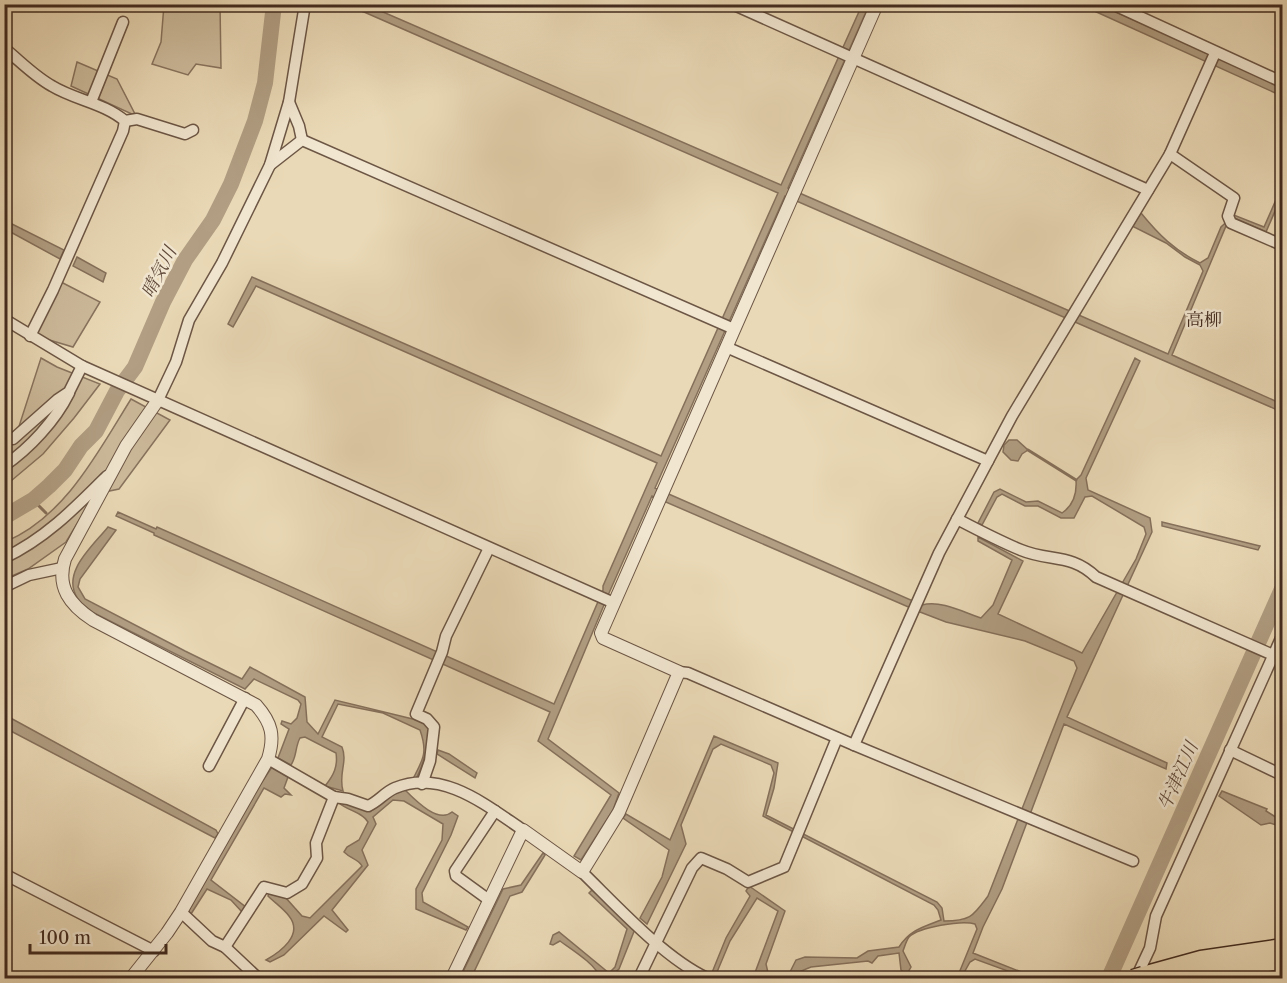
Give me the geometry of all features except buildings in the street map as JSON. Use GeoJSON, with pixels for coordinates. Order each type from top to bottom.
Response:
{"type":"FeatureCollection","features":[{"type":"Feature","properties":{"kind":"highway"},"geometry":{"type":"LineString","coordinates":[[1137,977],[1201,959],[1282,947]]}},
{"type":"Feature","properties":{"kind":"highway"},"geometry":{"type":"LineString","coordinates":[[1176,978],[1196,973],[1250,972],[1282,961]]}},
{"type":"Feature","properties":{"kind":"street"},"geometry":{"type":"LineString","coordinates":[[130,978],[154,951],[181,912],[268,759],[272,747],[272,731],[266,717],[256,705],[245,698],[81,612],[70,601],[65,590],[62,568],[110,473],[158,400],[176,362],[189,320],[222,263],[270,165],[289,102],[302,33],[304,4]]}},
{"type":"Feature","properties":{"kind":"street"},"geometry":{"type":"LineString","coordinates":[[732,4],[1148,190]]}},
{"type":"Feature","properties":{"kind":"street"},"geometry":{"type":"LineString","coordinates":[[877,4],[662,495],[607,600],[601,633],[603,638],[680,672],[688,673],[1132,861]]}},
{"type":"Feature","properties":{"kind":"street"},"geometry":{"type":"LineString","coordinates":[[1112,4],[1282,82]]}},
{"type":"Feature","properties":{"kind":"street"},"geometry":{"type":"LineString","coordinates":[[91,102],[123,22]]}},
{"type":"Feature","properties":{"kind":"street"},"geometry":{"type":"LineString","coordinates":[[4,48],[36,76],[54,87],[116,113],[124,121]]}},
{"type":"Feature","properties":{"kind":"street"},"geometry":{"type":"LineString","coordinates":[[854,745],[939,553],[1012,416],[1170,154],[1215,53]]}},
{"type":"Feature","properties":{"kind":"street"},"geometry":{"type":"LineString","coordinates":[[289,102],[302,140]]}},
{"type":"Feature","properties":{"kind":"street"},"geometry":{"type":"LineString","coordinates":[[124,121],[137,119],[185,134],[193,130]]}},
{"type":"Feature","properties":{"kind":"street"},"geometry":{"type":"LineString","coordinates":[[30,336],[53,290],[123,131],[124,121]]}},
{"type":"Feature","properties":{"kind":"street"},"geometry":{"type":"LineString","coordinates":[[270,165],[302,140]]}},
{"type":"Feature","properties":{"kind":"street"},"geometry":{"type":"LineString","coordinates":[[302,140],[734,329]]}},
{"type":"Feature","properties":{"kind":"street"},"geometry":{"type":"LineString","coordinates":[[1170,154],[1234,198],[1229,221],[1282,245]]}},
{"type":"Feature","properties":{"kind":"street"},"geometry":{"type":"LineString","coordinates":[[4,319],[82,366],[607,600]]}},
{"type":"Feature","properties":{"kind":"street"},"geometry":{"type":"LineString","coordinates":[[726,347],[988,461]]}},
{"type":"Feature","properties":{"kind":"street"},"geometry":{"type":"LineString","coordinates":[[4,466],[50,423],[63,406],[82,366]]}},
{"type":"Feature","properties":{"kind":"street"},"geometry":{"type":"LineString","coordinates":[[4,438],[13,439],[69,392]]}},
{"type":"Feature","properties":{"kind":"street"},"geometry":{"type":"LineString","coordinates":[[4,558],[24,549],[65,518],[110,473]]}},
{"type":"Feature","properties":{"kind":"street"},"geometry":{"type":"LineString","coordinates":[[957,519],[1035,555],[1071,560],[1085,567],[1095,577],[1273,655]]}},
{"type":"Feature","properties":{"kind":"street"},"geometry":{"type":"LineString","coordinates":[[422,784],[430,761],[434,727],[427,719],[416,714],[436,668],[446,636],[489,548]]}},
{"type":"Feature","properties":{"kind":"street"},"geometry":{"type":"LineString","coordinates":[[4,587],[29,575],[62,568]]}},
{"type":"Feature","properties":{"kind":"street"},"geometry":{"type":"LineString","coordinates":[[1137,977],[1150,948],[1156,916],[1282,636]]}},
{"type":"Feature","properties":{"kind":"street"},"geometry":{"type":"LineString","coordinates":[[582,872],[619,812],[680,672]]}},
{"type":"Feature","properties":{"kind":"street"},"geometry":{"type":"LineString","coordinates":[[209,765],[245,698]]}},
{"type":"Feature","properties":{"kind":"street"},"geometry":{"type":"LineString","coordinates":[[639,978],[692,868],[701,858],[727,869],[748,882],[784,867],[837,738]]}},
{"type":"Feature","properties":{"kind":"street"},"geometry":{"type":"LineString","coordinates":[[1230,750],[1282,775]]}},
{"type":"Feature","properties":{"kind":"street"},"geometry":{"type":"LineString","coordinates":[[268,759],[334,797],[368,806],[397,787],[422,784],[456,789],[473,796],[582,872],[679,962],[707,978]]}},
{"type":"Feature","properties":{"kind":"street"},"geometry":{"type":"LineString","coordinates":[[225,947],[264,887],[287,893],[302,884],[317,858],[316,843],[334,797]]}},
{"type":"Feature","properties":{"kind":"street"},"geometry":{"type":"LineString","coordinates":[[489,900],[456,876],[455,871],[495,812]]}},
{"type":"Feature","properties":{"kind":"street"},"geometry":{"type":"LineString","coordinates":[[452,978],[523,830]]}},
{"type":"Feature","properties":{"kind":"street"},"geometry":{"type":"LineString","coordinates":[[4,874],[154,951]]}},
{"type":"Feature","properties":{"kind":"street"},"geometry":{"type":"LineString","coordinates":[[181,912],[212,941],[225,947],[258,978]]}},
{"type":"Feature","properties":{"kind":"shaded area"},"geometry":{"type":"Polygon","coordinates":[[[164,5],[220,5],[221,68],[196,64],[188,75],[152,64],[161,42],[164,5]]]}},
{"type":"Feature","properties":{"kind":"shaded area"},"geometry":{"type":"Polygon","coordinates":[[[348,5],[367,5],[781,185],[862,5],[869,5],[788,188],[1168,354],[1203,271],[1200,265],[1166,243],[1132,226],[1141,213],[1182,253],[1200,263],[1208,258],[1221,227],[1234,215],[1264,227],[1282,186],[1282,195],[1266,232],[1234,218],[1226,226],[1172,355],[1282,404],[1282,412],[785,196],[655,488],[922,605],[944,605],[981,618],[993,605],[1012,560],[978,541],[978,537],[1023,561],[998,614],[1082,653],[1136,559],[1146,534],[1144,527],[1092,496],[1085,497],[1074,518],[1061,518],[1038,506],[1025,506],[1002,494],[997,497],[982,525],[978,523],[994,492],[1000,489],[1026,502],[1038,501],[1062,513],[1066,510],[1074,499],[1076,480],[1081,475],[1135,358],[1140,361],[1086,478],[1088,490],[1150,518],[1152,532],[1067,717],[1167,763],[1166,769],[1064,724],[1002,889],[973,953],[1034,977],[1027,978],[975,959],[970,962],[961,978],[957,978],[977,929],[975,924],[961,923],[931,927],[909,937],[903,951],[911,967],[907,974],[901,970],[899,953],[878,956],[872,963],[868,961],[811,967],[801,971],[796,978],[787,978],[796,960],[805,957],[857,958],[868,951],[899,947],[912,933],[941,920],[934,905],[763,816],[774,773],[771,765],[721,744],[713,749],[681,825],[686,844],[647,924],[640,918],[662,877],[669,850],[623,818],[626,814],[670,840],[714,736],[778,763],[766,815],[937,902],[942,908],[944,921],[966,918],[975,913],[988,896],[1077,668],[1074,661],[1025,641],[946,622],[920,612],[652,496],[548,739],[619,793],[613,810],[581,860],[574,856],[611,795],[538,741],[550,712],[116,516],[118,512],[156,529],[157,527],[554,704],[657,463],[256,286],[233,327],[228,324],[252,277],[661,456],[778,193],[348,5]]]}},
{"type":"Feature","properties":{"kind":"shaded area"},"geometry":{"type":"Polygon","coordinates":[[[1081,5],[1101,5],[1282,87],[1282,96],[1081,5]]]}},
{"type":"Feature","properties":{"kind":"shaded area"},"geometry":{"type":"Polygon","coordinates":[[[77,62],[117,79],[136,116],[71,86],[77,62]]]}},
{"type":"Feature","properties":{"kind":"shaded area"},"geometry":{"type":"Polygon","coordinates":[[[4,220],[64,250],[60,259],[5,229],[4,220]]]}},
{"type":"Feature","properties":{"kind":"shaded area"},"geometry":{"type":"Polygon","coordinates":[[[77,257],[106,273],[103,282],[73,266],[77,257]]]}},
{"type":"Feature","properties":{"kind":"shaded area"},"geometry":{"type":"Polygon","coordinates":[[[61,282],[100,302],[73,347],[46,339],[36,333],[61,282]]]}},
{"type":"Feature","properties":{"kind":"shaded area"},"geometry":{"type":"Polygon","coordinates":[[[41,358],[100,384],[43,454],[5,486],[5,441],[14,442],[41,358]]]}},
{"type":"Feature","properties":{"kind":"shaded area"},"geometry":{"type":"Polygon","coordinates":[[[131,399],[170,420],[119,489],[95,494],[66,542],[28,569],[5,579],[5,542],[26,531],[63,500],[92,461],[131,399]]]}},
{"type":"Feature","properties":{"kind":"shaded area"},"geometry":{"type":"Polygon","coordinates":[[[1009,440],[1017,440],[1028,450],[1018,461],[1011,460],[1003,452],[1004,445],[1009,440]]]}},
{"type":"Feature","properties":{"kind":"shaded area"},"geometry":{"type":"Polygon","coordinates":[[[1162,522],[1260,546],[1258,550],[1162,526],[1162,522]]]}},
{"type":"Feature","properties":{"kind":"shaded area"},"geometry":{"type":"Polygon","coordinates":[[[108,527],[116,530],[80,579],[78,587],[85,599],[242,679],[250,667],[305,697],[307,722],[318,734],[335,700],[425,722],[429,726],[427,747],[416,779],[413,779],[422,761],[424,750],[420,730],[383,713],[338,704],[322,737],[342,747],[344,752],[343,791],[325,786],[335,770],[336,753],[305,737],[300,738],[291,765],[278,758],[289,729],[281,724],[282,721],[291,724],[297,718],[301,704],[298,700],[254,679],[245,689],[92,612],[78,599],[73,579],[87,551],[108,527]]]}},
{"type":"Feature","properties":{"kind":"shaded area"},"geometry":{"type":"Polygon","coordinates":[[[5,715],[216,830],[218,834],[215,838],[5,728],[5,715]]]}},
{"type":"Feature","properties":{"kind":"shaded area"},"geometry":{"type":"Polygon","coordinates":[[[438,750],[449,754],[477,773],[475,778],[437,754],[438,750]]]}},
{"type":"Feature","properties":{"kind":"shaded area"},"geometry":{"type":"Polygon","coordinates":[[[272,767],[288,777],[284,788],[291,795],[285,794],[281,797],[264,788],[211,880],[247,908],[243,913],[231,900],[207,889],[191,914],[188,911],[272,767]]]}},
{"type":"Feature","properties":{"kind":"shaded area"},"geometry":{"type":"Polygon","coordinates":[[[405,790],[421,805],[434,813],[446,815],[452,812],[458,816],[422,893],[423,902],[468,927],[466,930],[416,909],[416,889],[442,840],[443,824],[404,801],[393,800],[373,817],[376,824],[362,850],[368,865],[332,910],[348,930],[346,932],[324,916],[284,955],[270,962],[266,960],[283,948],[294,930],[289,916],[268,896],[269,893],[285,897],[302,916],[310,918],[362,866],[344,852],[347,847],[359,840],[368,822],[338,802],[348,803],[370,812],[391,795],[405,790]]]}},
{"type":"Feature","properties":{"kind":"shaded area"},"geometry":{"type":"Polygon","coordinates":[[[1222,791],[1267,809],[1266,811],[1282,821],[1282,827],[1270,823],[1261,825],[1219,796],[1222,791]]]}},
{"type":"Feature","properties":{"kind":"shaded area"},"geometry":{"type":"Polygon","coordinates":[[[543,853],[545,855],[522,892],[510,896],[473,974],[480,978],[460,978],[503,889],[521,885],[543,853]]]}},
{"type":"Feature","properties":{"kind":"shaded area"},"geometry":{"type":"Polygon","coordinates":[[[749,886],[785,911],[766,964],[769,977],[774,978],[753,978],[778,911],[757,898],[730,941],[717,972],[722,978],[711,975],[726,938],[750,896],[746,891],[749,886]]]}},
{"type":"Feature","properties":{"kind":"shaded area"},"geometry":{"type":"Polygon","coordinates":[[[593,889],[635,929],[619,969],[611,976],[612,978],[600,978],[589,963],[560,941],[553,945],[550,944],[553,935],[559,932],[609,973],[615,967],[627,929],[589,893],[593,889]]]}},
{"type":"Feature","properties":{"kind":"waterway","name":"晴気川"},"geometry":{"type":"LineString","coordinates":[[4,517],[33,500],[49,486],[96,431],[117,391],[135,367],[163,302],[185,260],[213,220],[231,184],[255,121],[265,83],[274,4]]}},
{"type":"Feature","properties":{"kind":"waterway"},"geometry":{"type":"LineString","coordinates":[[1028,450],[1076,480]]}},
{"type":"Feature","properties":{"kind":"waterway"},"geometry":{"type":"LineString","coordinates":[[33,500],[46,513]]}},
{"type":"Feature","properties":{"kind":"waterway","name":"牛津江川"},"geometry":{"type":"LineString","coordinates":[[1109,978],[1282,589]]}},
{"type":"Feature","properties":{"kind":"district","name":"高柳"},"geometry":{"type":"Point","coordinates":[1204,320]}}]}
